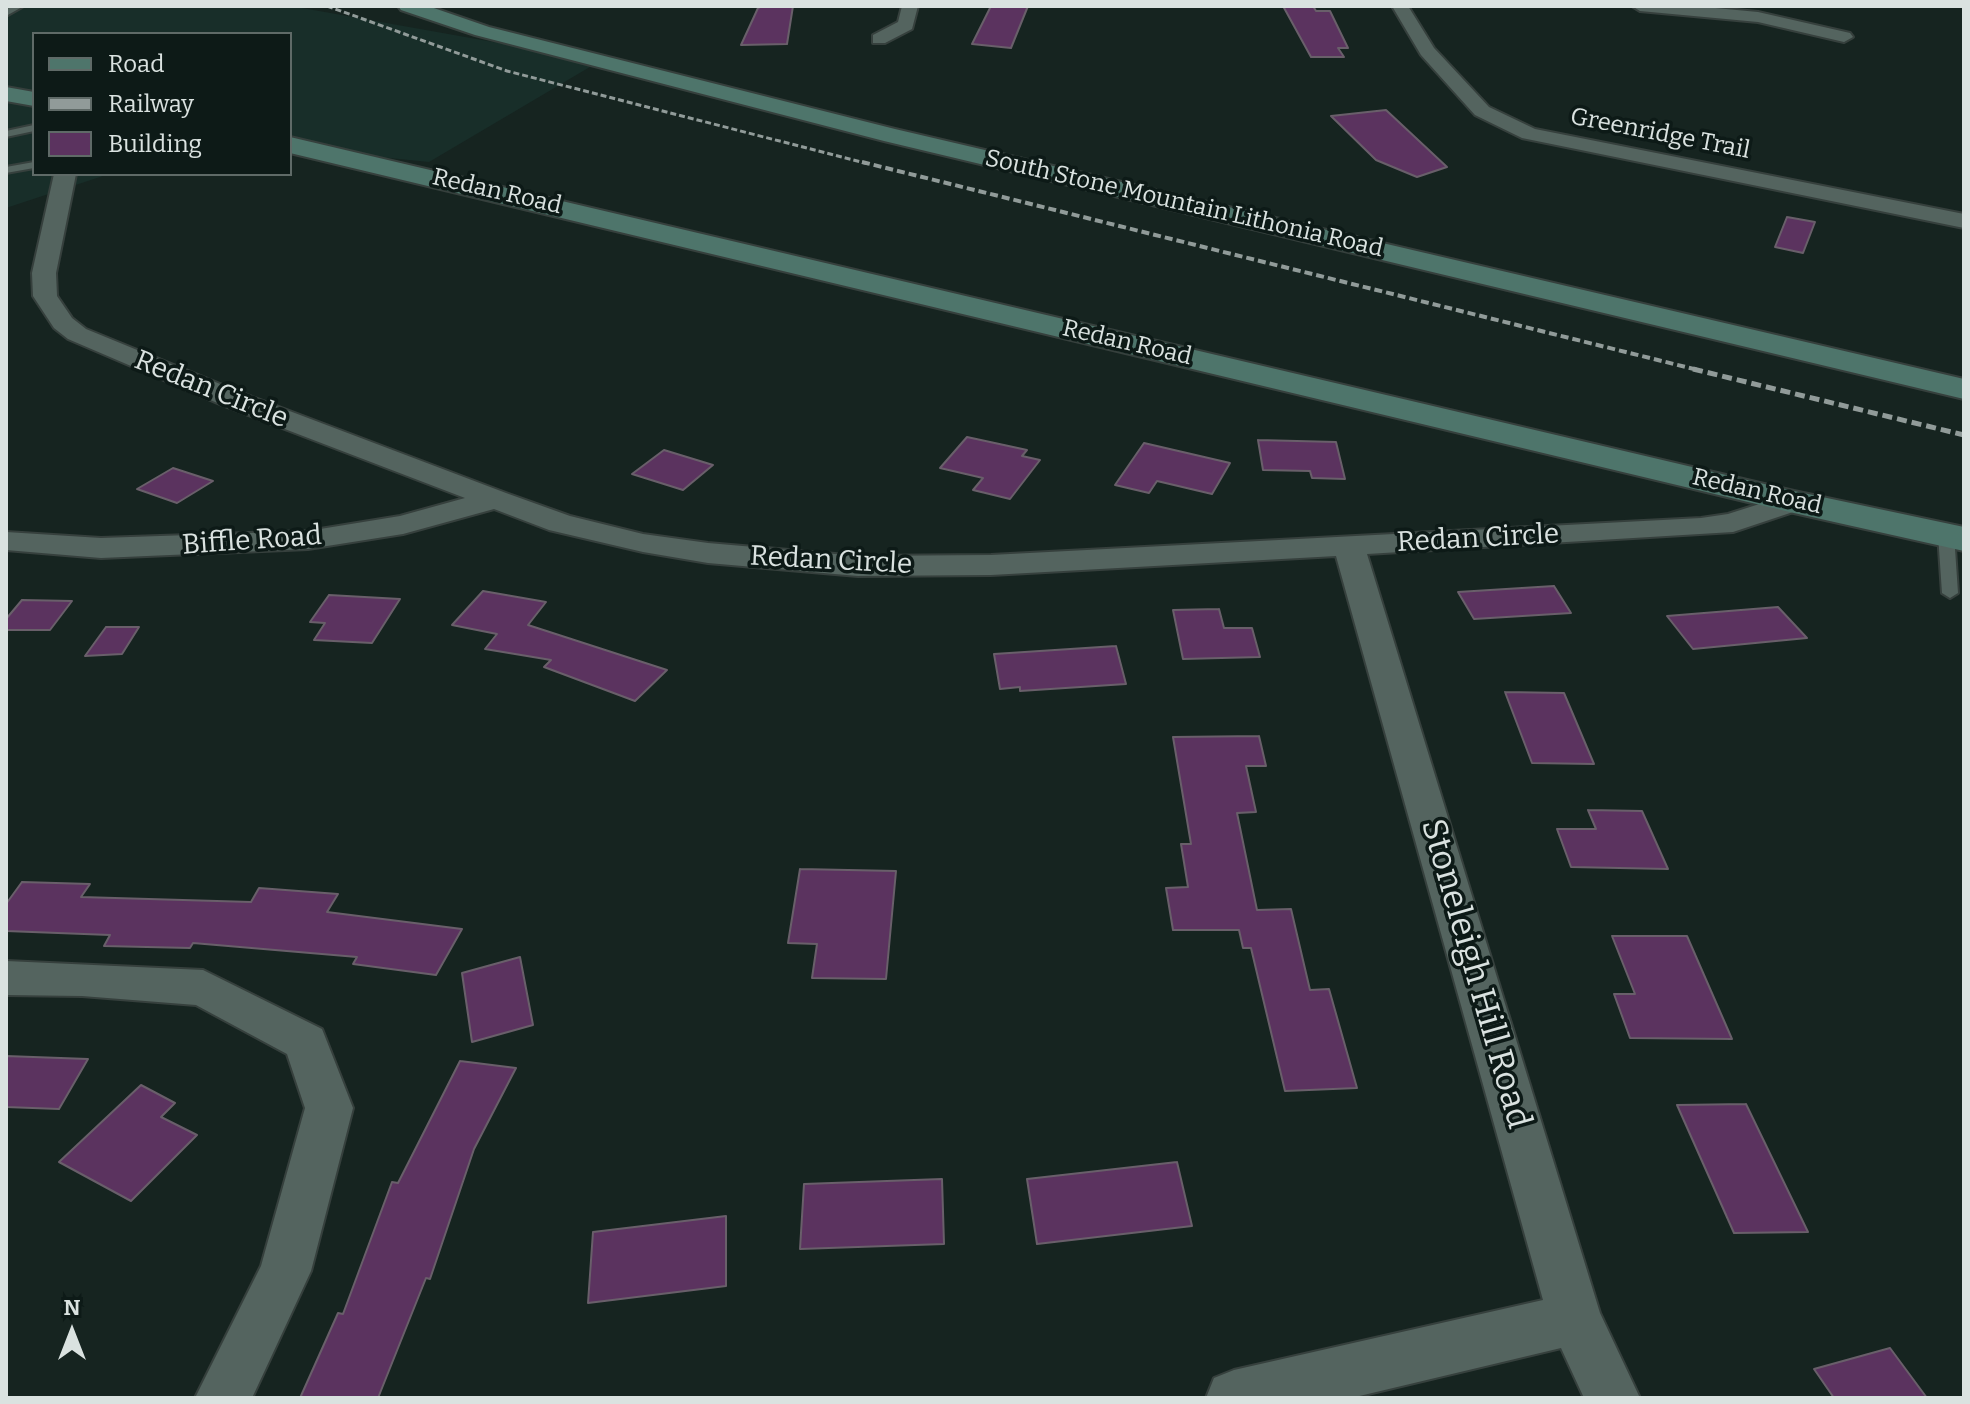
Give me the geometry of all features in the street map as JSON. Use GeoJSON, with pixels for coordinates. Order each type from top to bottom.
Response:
{"type":"FeatureCollection","features":[{"type":"Feature","properties":{"kind":"main road","name":"South Stone Mountain Lithonia Road"},"geometry":{"type":"LineString","coordinates":[[408,6],[482,31],[893,136],[1964,389]]}},
{"type":"Feature","properties":{"kind":"main road","name":"Redan Road"},"geometry":{"type":"LineString","coordinates":[[292,145],[1794,502],[1955,537]]}},
{"type":"Feature","properties":{"kind":"street"},"geometry":{"type":"LineString","coordinates":[[879,39],[906,25],[910,6]]}},
{"type":"Feature","properties":{"kind":"street","name":"Greenridge Trail"},"geometry":{"type":"LineString","coordinates":[[1400,6],[1427,51],[1482,111],[1529,134],[1964,221]]}},
{"type":"Feature","properties":{"kind":"street"},"geometry":{"type":"LineString","coordinates":[[1640,6],[1758,17],[1844,37]]}},
{"type":"Feature","properties":{"kind":"street","name":"Redan Circle"},"geometry":{"type":"LineString","coordinates":[[65,176],[44,273],[45,296],[63,323],[98,344],[495,499],[560,523],[643,543],[708,553],[858,566],[991,565],[1701,527],[1733,523],[1794,502]]}},
{"type":"Feature","properties":{"kind":"street","name":"Biffle Road"},"geometry":{"type":"LineString","coordinates":[[6,541],[101,548],[308,540],[403,525],[495,499]]}},
{"type":"Feature","properties":{"kind":"street","name":"Stoneleigh Hill Road"},"geometry":{"type":"LineString","coordinates":[[1349,546],[1575,1319],[1612,1398]]}},
{"type":"Feature","properties":{"kind":"street"},"geometry":{"type":"LineString","coordinates":[[6,978],[82,979],[203,988],[306,1042],[329,1108],[285,1271],[223,1398]]}},
{"type":"Feature","properties":{"kind":"street"},"geometry":{"type":"LineString","coordinates":[[1234,1398],[1575,1319]]}},
{"type":"Feature","properties":{"kind":"lane"},"geometry":{"type":"LineString","coordinates":[[6,13],[18,7],[15,6]]}},
{"type":"Feature","properties":{"kind":"lane"},"geometry":{"type":"LineString","coordinates":[[6,134],[32,128]]}},
{"type":"Feature","properties":{"kind":"lane"},"geometry":{"type":"LineString","coordinates":[[6,170],[32,165]]}},
{"type":"Feature","properties":{"kind":"lane"},"geometry":{"type":"LineString","coordinates":[[1950,593],[1955,537]]}},
{"type":"Feature","properties":{"kind":"shaded area"},"geometry":{"type":"Polygon","coordinates":[[[6,6],[291,6],[600,61],[429,162],[292,148],[292,32],[32,32],[32,176],[103,176],[6,208],[6,6]]]}},
{"type":"Feature","properties":{"kind":"building"},"geometry":{"type":"Polygon","coordinates":[[[793,6],[787,44],[741,45],[758,8],[793,6]]]}},
{"type":"Feature","properties":{"kind":"building"},"geometry":{"type":"Polygon","coordinates":[[[991,6],[1028,6],[1011,48],[972,44],[991,6]]]}},
{"type":"Feature","properties":{"kind":"building"},"geometry":{"type":"Polygon","coordinates":[[[1283,6],[1313,6],[1316,11],[1330,11],[1348,48],[1338,48],[1344,57],[1311,57],[1283,6]]]}},
{"type":"Feature","properties":{"kind":"building"},"geometry":{"type":"Polygon","coordinates":[[[1386,110],[1447,167],[1417,177],[1376,160],[1331,116],[1386,110]]]}},
{"type":"Feature","properties":{"kind":"building"},"geometry":{"type":"Polygon","coordinates":[[[1787,217],[1815,222],[1803,253],[1775,247],[1787,217]]]}},
{"type":"Feature","properties":{"kind":"building"},"geometry":{"type":"Polygon","coordinates":[[[967,437],[1027,450],[1022,456],[1040,460],[1010,499],[973,490],[983,478],[940,468],[967,437]]]}},
{"type":"Feature","properties":{"kind":"building"},"geometry":{"type":"Polygon","coordinates":[[[1258,440],[1336,442],[1345,479],[1312,478],[1310,471],[1263,470],[1258,440]]]}},
{"type":"Feature","properties":{"kind":"building"},"geometry":{"type":"Polygon","coordinates":[[[1144,443],[1230,463],[1212,494],[1157,481],[1149,493],[1115,485],[1144,443]]]}},
{"type":"Feature","properties":{"kind":"building"},"geometry":{"type":"Polygon","coordinates":[[[664,450],[713,465],[683,490],[632,474],[664,450]]]}},
{"type":"Feature","properties":{"kind":"building"},"geometry":{"type":"Polygon","coordinates":[[[173,468],[213,481],[177,503],[137,489],[173,468]]]}},
{"type":"Feature","properties":{"kind":"building"},"geometry":{"type":"Polygon","coordinates":[[[1554,586],[1571,613],[1474,619],[1458,592],[1554,586]]]}},
{"type":"Feature","properties":{"kind":"building"},"geometry":{"type":"Polygon","coordinates":[[[483,591],[546,602],[528,625],[667,670],[635,701],[544,667],[551,660],[485,649],[497,634],[452,625],[483,591]]]}},
{"type":"Feature","properties":{"kind":"building"},"geometry":{"type":"Polygon","coordinates":[[[329,595],[400,599],[372,643],[314,640],[325,623],[310,622],[329,595]]]}},
{"type":"Feature","properties":{"kind":"building"},"geometry":{"type":"Polygon","coordinates":[[[22,600],[72,601],[50,630],[6,630],[6,619],[22,600]]]}},
{"type":"Feature","properties":{"kind":"building"},"geometry":{"type":"Polygon","coordinates":[[[1778,607],[1807,638],[1693,649],[1667,616],[1778,607]]]}},
{"type":"Feature","properties":{"kind":"building"},"geometry":{"type":"Polygon","coordinates":[[[1219,609],[1224,628],[1252,628],[1260,657],[1183,659],[1173,610],[1219,609]]]}},
{"type":"Feature","properties":{"kind":"building"},"geometry":{"type":"Polygon","coordinates":[[[106,627],[139,627],[122,654],[85,656],[106,627]]]}},
{"type":"Feature","properties":{"kind":"building"},"geometry":{"type":"Polygon","coordinates":[[[1116,646],[1126,684],[1020,691],[1020,687],[1000,689],[994,654],[1116,646]]]}},
{"type":"Feature","properties":{"kind":"building"},"geometry":{"type":"Polygon","coordinates":[[[1505,692],[1564,693],[1594,764],[1532,763],[1505,692]]]}},
{"type":"Feature","properties":{"kind":"building"},"geometry":{"type":"Polygon","coordinates":[[[1259,736],[1266,766],[1246,766],[1256,812],[1237,813],[1257,910],[1291,909],[1310,990],[1329,989],[1357,1088],[1285,1091],[1251,948],[1243,948],[1239,930],[1173,930],[1166,888],[1188,887],[1181,844],[1191,844],[1173,737],[1259,736]]]}},
{"type":"Feature","properties":{"kind":"building"},"geometry":{"type":"Polygon","coordinates":[[[1588,810],[1642,811],[1668,869],[1571,867],[1557,829],[1596,829],[1588,810]]]}},
{"type":"Feature","properties":{"kind":"building"},"geometry":{"type":"Polygon","coordinates":[[[800,869],[896,871],[886,979],[812,978],[817,944],[788,943],[800,869]]]}},
{"type":"Feature","properties":{"kind":"building"},"geometry":{"type":"Polygon","coordinates":[[[22,882],[90,884],[81,897],[251,902],[259,888],[338,894],[327,912],[462,929],[436,975],[353,964],[357,957],[193,943],[190,948],[104,946],[110,935],[6,931],[6,904],[22,882]]]}},
{"type":"Feature","properties":{"kind":"building"},"geometry":{"type":"Polygon","coordinates":[[[1612,936],[1687,936],[1732,1039],[1630,1038],[1614,994],[1635,994],[1612,936]]]}},
{"type":"Feature","properties":{"kind":"building"},"geometry":{"type":"Polygon","coordinates":[[[520,957],[533,1025],[472,1042],[462,973],[520,957]]]}},
{"type":"Feature","properties":{"kind":"building"},"geometry":{"type":"Polygon","coordinates":[[[6,1056],[88,1059],[59,1109],[6,1107],[6,1056]]]}},
{"type":"Feature","properties":{"kind":"building"},"geometry":{"type":"Polygon","coordinates":[[[460,1061],[516,1068],[474,1149],[430,1279],[426,1278],[378,1398],[300,1398],[338,1313],[343,1314],[392,1182],[398,1183],[460,1061]]]}},
{"type":"Feature","properties":{"kind":"building"},"geometry":{"type":"Polygon","coordinates":[[[141,1085],[175,1103],[161,1117],[197,1135],[131,1201],[59,1162],[141,1085]]]}},
{"type":"Feature","properties":{"kind":"building"},"geometry":{"type":"Polygon","coordinates":[[[1746,1104],[1808,1232],[1734,1233],[1677,1105],[1746,1104]]]}},
{"type":"Feature","properties":{"kind":"building"},"geometry":{"type":"Polygon","coordinates":[[[1177,1162],[1192,1226],[1037,1244],[1027,1179],[1177,1162]]]}},
{"type":"Feature","properties":{"kind":"building"},"geometry":{"type":"Polygon","coordinates":[[[942,1179],[944,1244],[800,1249],[804,1184],[942,1179]]]}},
{"type":"Feature","properties":{"kind":"building"},"geometry":{"type":"Polygon","coordinates":[[[726,1216],[726,1286],[588,1303],[593,1232],[726,1216]]]}},
{"type":"Feature","properties":{"kind":"building"},"geometry":{"type":"Polygon","coordinates":[[[1890,1348],[1927,1398],[1834,1398],[1814,1369],[1890,1348]]]}},
{"type":"Feature","properties":{"kind":"railway"},"geometry":{"type":"LineString","coordinates":[[327,6],[507,71],[869,164]]}},
{"type":"Feature","properties":{"kind":"railway"},"geometry":{"type":"LineString","coordinates":[[862,162],[1702,371]]}},
{"type":"Feature","properties":{"kind":"railway"},"geometry":{"type":"LineString","coordinates":[[1693,369],[1964,435]]}}]}
